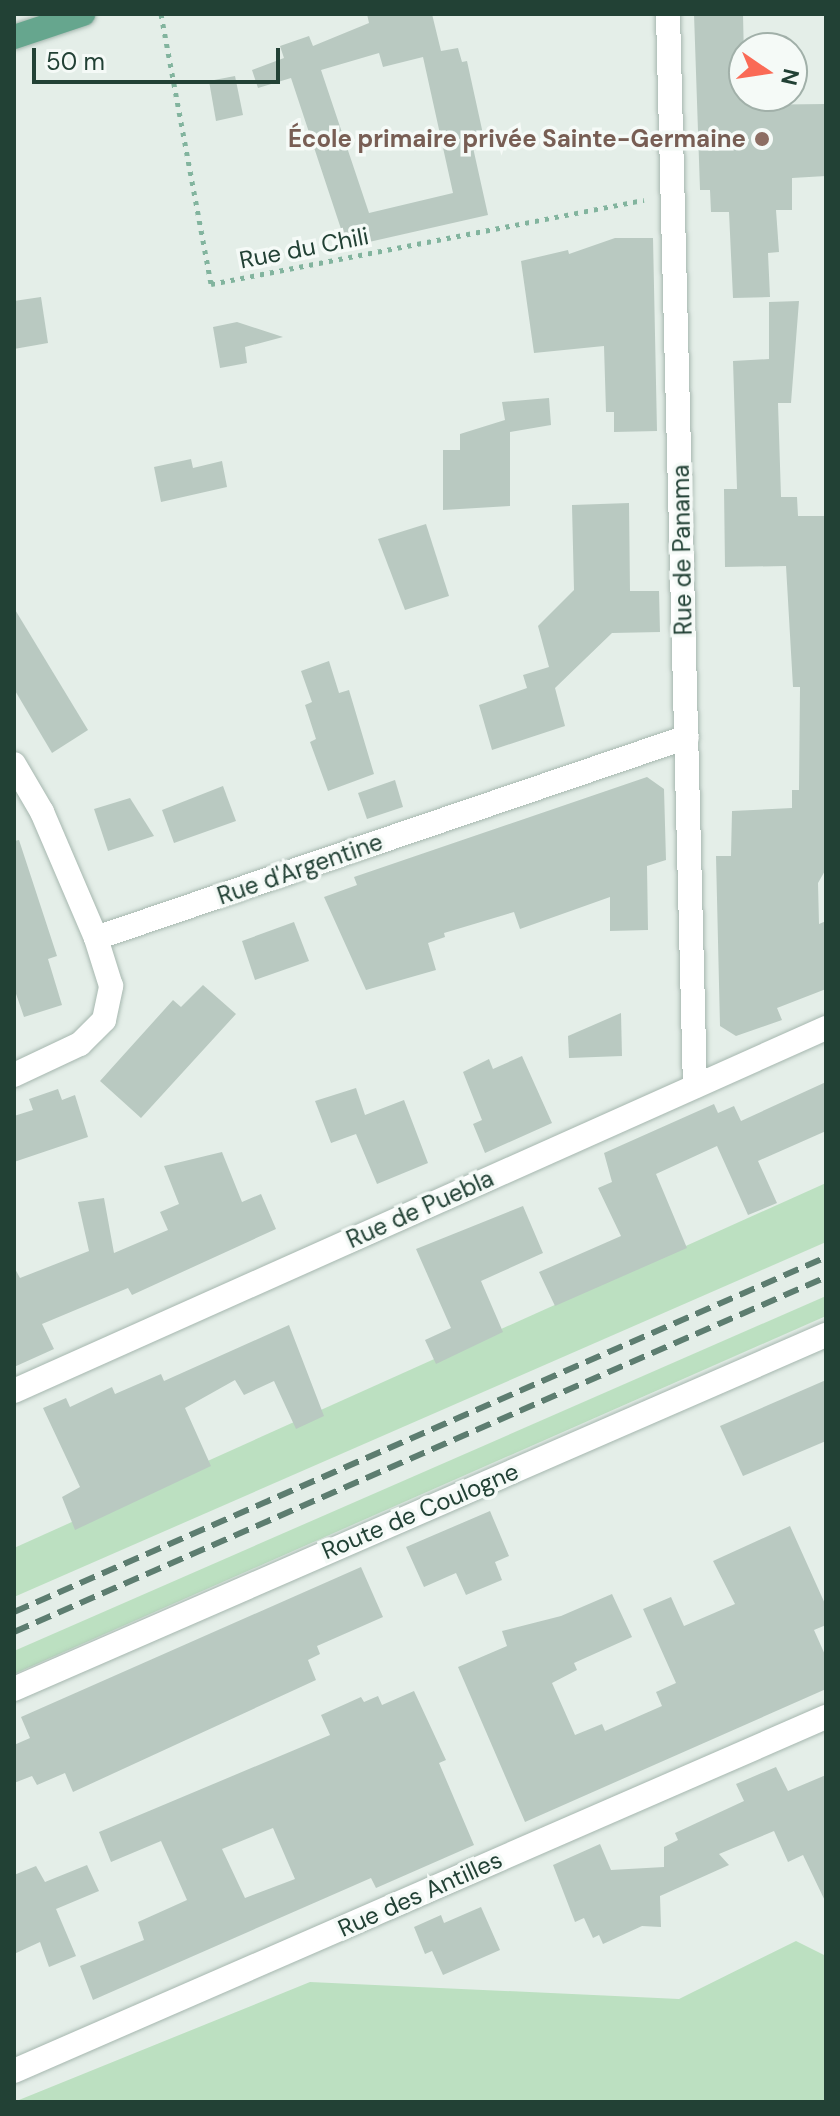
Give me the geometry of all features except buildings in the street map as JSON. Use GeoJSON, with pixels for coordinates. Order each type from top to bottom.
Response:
{"type":"FeatureCollection","features":[{"type":"Feature","properties":{"kind":"main road"},"geometry":{"type":"LineString","coordinates":[[14,37],[83,14]]}},
{"type":"Feature","properties":{"kind":"street","name":"Rue de Panama"},"geometry":{"type":"LineString","coordinates":[[668,14],[695,1086]]}},
{"type":"Feature","properties":{"kind":"street","name":"Rue d'Argentine"},"geometry":{"type":"LineString","coordinates":[[96,938],[687,737]]}},
{"type":"Feature","properties":{"kind":"street"},"geometry":{"type":"LineString","coordinates":[[14,764],[42,812],[96,938],[111,986],[104,1020],[80,1044],[14,1075]]}},
{"type":"Feature","properties":{"kind":"street","name":"Rue de Puebla"},"geometry":{"type":"LineString","coordinates":[[14,1391],[826,1028]]}},
{"type":"Feature","properties":{"kind":"street","name":"Route de Coulogne"},"geometry":{"type":"LineString","coordinates":[[14,1689],[826,1335]]}},
{"type":"Feature","properties":{"kind":"street","name":"Rue des Antilles"},"geometry":{"type":"LineString","coordinates":[[14,2071],[826,1717]]}},
{"type":"Feature","properties":{"kind":"path","name":"Rue du Chili"},"geometry":{"type":"LineString","coordinates":[[161,14],[211,284],[673,195]]}},
{"type":"Feature","properties":{"kind":"green space"},"geometry":{"type":"Polygon","coordinates":[[[826,1183],[826,1242],[14,1597],[14,1548],[826,1183]]]}},
{"type":"Feature","properties":{"kind":"green space"},"geometry":{"type":"Polygon","coordinates":[[[826,1296],[826,1316],[14,1674],[14,1651],[826,1296]]]}},
{"type":"Feature","properties":{"kind":"green space"},"geometry":{"type":"Polygon","coordinates":[[[796,1941],[826,1956],[826,2102],[14,2102],[310,1982],[679,1999],[796,1941]]]}},
{"type":"Feature","properties":{"kind":"railway"},"geometry":{"type":"LineString","coordinates":[[14,1612],[826,1257]]}},
{"type":"Feature","properties":{"kind":"railway"},"geometry":{"type":"LineString","coordinates":[[14,1632],[826,1277]]}},
{"type":"Feature","properties":{"kind":"place","name":"École primaire privée Sainte-Germaine"},"geometry":{"type":"Point","coordinates":[762,139]}}]}
